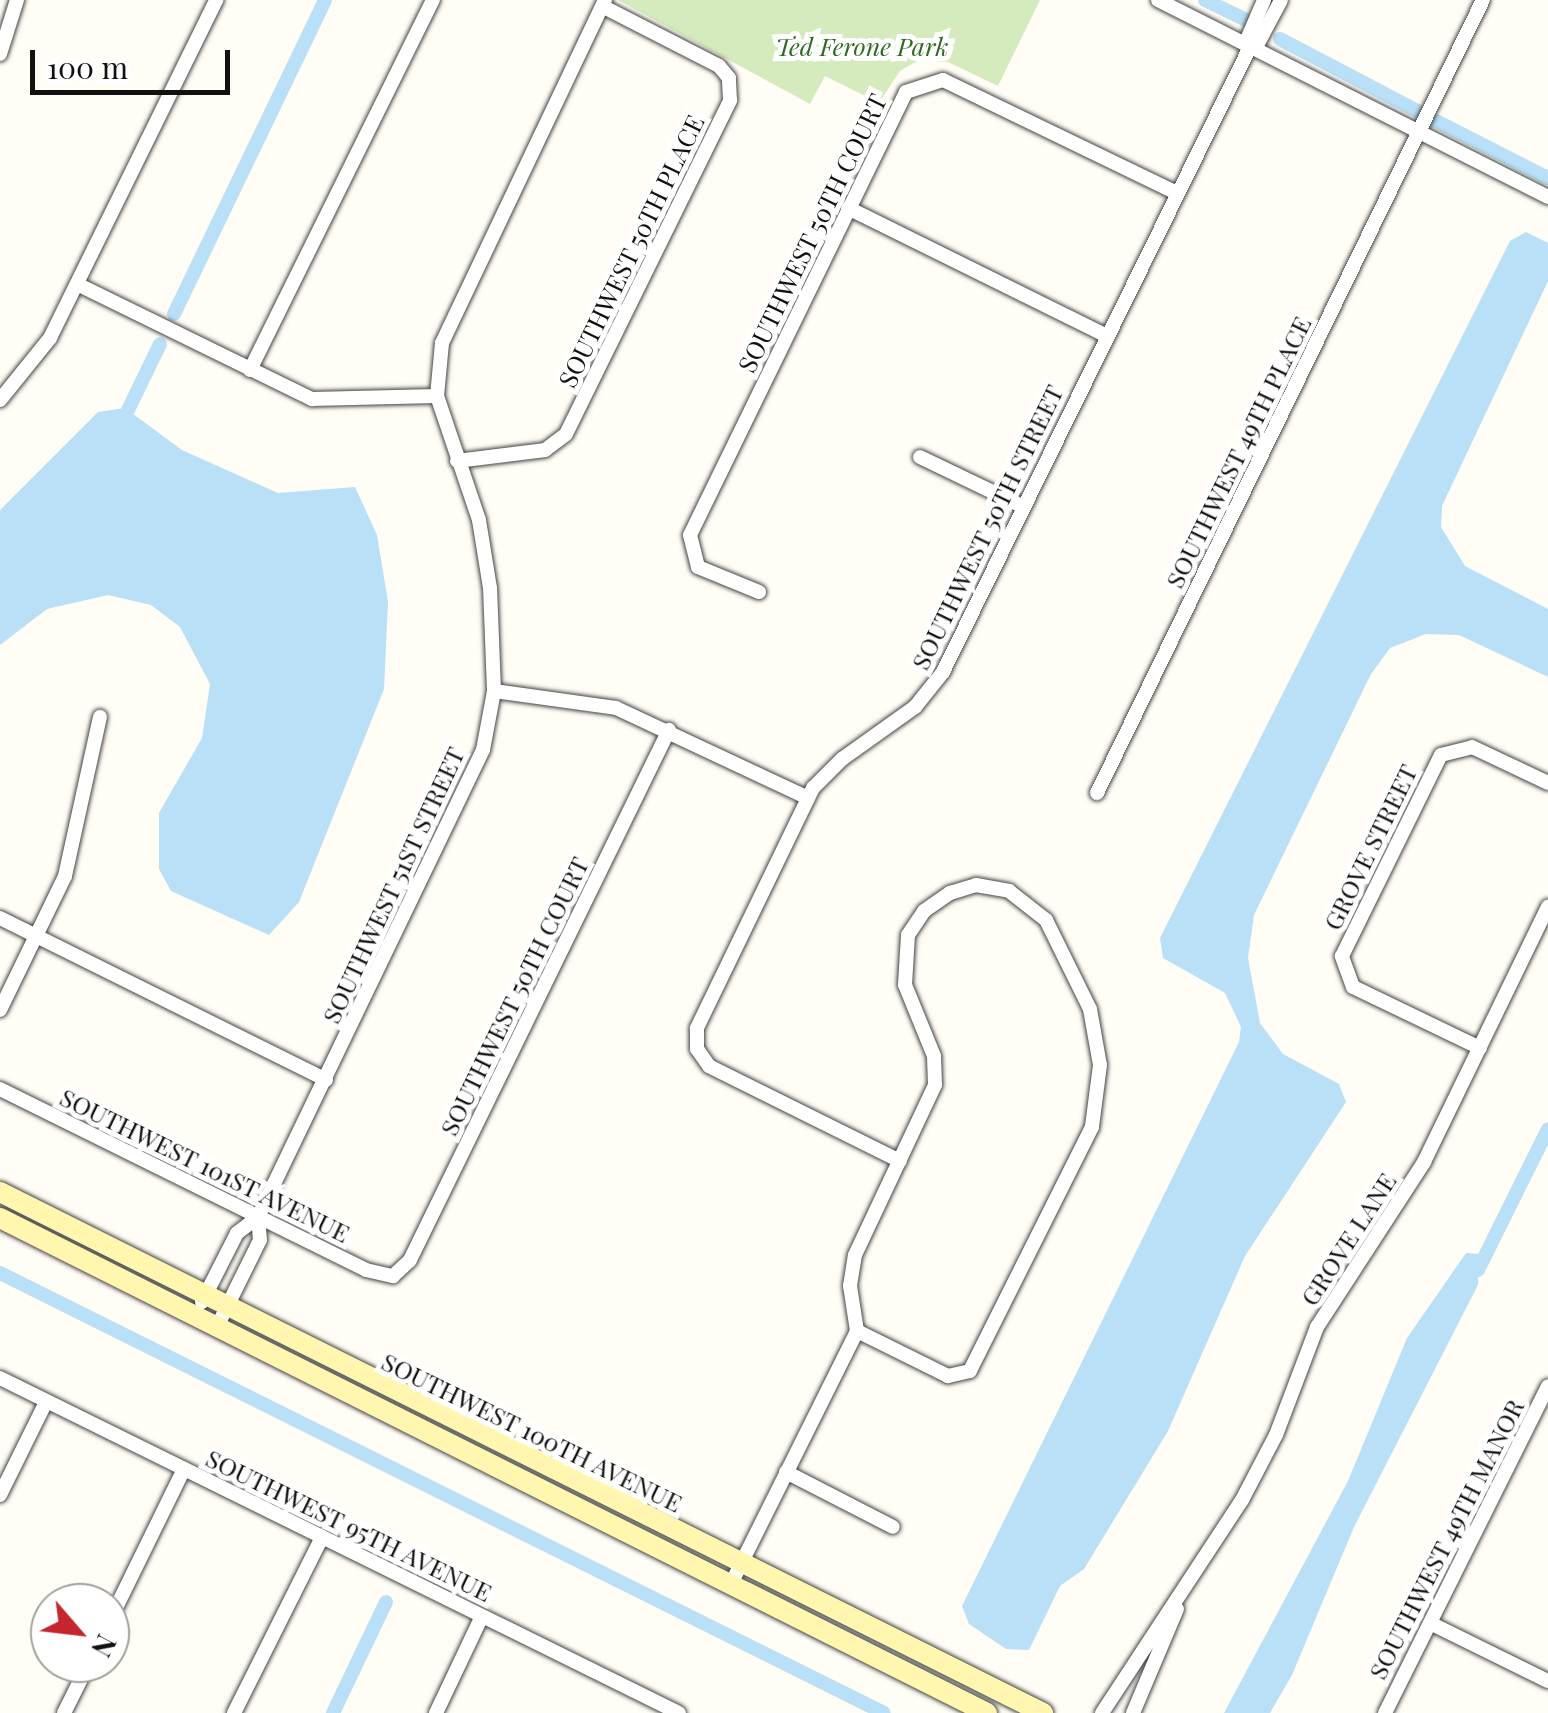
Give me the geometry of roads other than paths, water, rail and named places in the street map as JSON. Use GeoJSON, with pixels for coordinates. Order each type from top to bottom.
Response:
{"type":"FeatureCollection","features":[{"type":"Feature","properties":{"kind":"main road","name":"SOUTHWEST 100TH AVENUE"},"geometry":{"type":"LineString","coordinates":[[0,1192],[1043,1713]]}},
{"type":"Feature","properties":{"kind":"main road","name":"SOUTHWEST 100TH AVENUE"},"geometry":{"type":"LineString","coordinates":[[0,1218],[987,1713]]}},
{"type":"Feature","properties":{"kind":"street"},"geometry":{"type":"LineString","coordinates":[[0,54],[18,0]]}},
{"type":"Feature","properties":{"kind":"street"},"geometry":{"type":"LineString","coordinates":[[0,400],[42,352],[216,0]]}},
{"type":"Feature","properties":{"kind":"street"},"geometry":{"type":"LineString","coordinates":[[250,370],[432,0]]}},
{"type":"Feature","properties":{"kind":"street"},"geometry":{"type":"LineString","coordinates":[[1158,0],[1548,197]]}},
{"type":"Feature","properties":{"kind":"street","name":"SOUTHWEST 50TH STREET"},"geometry":{"type":"LineString","coordinates":[[1250,47],[1264,0]]}},
{"type":"Feature","properties":{"kind":"street","name":"SOUTHWEST 50TH STREET"},"geometry":{"type":"LineString","coordinates":[[900,1161],[709,1066],[696,1042],[808,798],[830,768],[931,691],[1250,47],[1280,0]]}},
{"type":"Feature","properties":{"kind":"street","name":"SOUTHWEST 49TH PLACE"},"geometry":{"type":"LineString","coordinates":[[1096,793],[1484,0]]}},
{"type":"Feature","properties":{"kind":"street","name":"SOUTHWEST 50TH PLACE"},"geometry":{"type":"LineString","coordinates":[[457,461],[532,453],[560,441],[730,100],[729,78],[713,62],[604,3]]}},
{"type":"Feature","properties":{"kind":"street","name":"SOUTHWEST 51ST STREET"},"geometry":{"type":"LineString","coordinates":[[194,1318],[237,1233],[258,1217],[471,783],[494,690],[486,554],[437,396],[451,316],[604,3]]}},
{"type":"Feature","properties":{"kind":"street","name":"SOUTHWEST 50TH COURT"},"geometry":{"type":"LineString","coordinates":[[758,592],[698,567],[690,535],[901,100],[920,82],[950,83],[1177,193]]}},
{"type":"Feature","properties":{"kind":"street"},"geometry":{"type":"LineString","coordinates":[[848,208],[1105,335]]}},
{"type":"Feature","properties":{"kind":"street"},"geometry":{"type":"LineString","coordinates":[[77,284],[312,399],[437,396]]}},
{"type":"Feature","properties":{"kind":"street"},"geometry":{"type":"LineString","coordinates":[[920,458],[1024,508]]}},
{"type":"Feature","properties":{"kind":"street"},"geometry":{"type":"LineString","coordinates":[[494,690],[593,702],[669,730],[808,798]]}},
{"type":"Feature","properties":{"kind":"street"},"geometry":{"type":"LineString","coordinates":[[0,1010],[65,876],[100,717]]}},
{"type":"Feature","properties":{"kind":"street","name":"SOUTHWEST 50TH COURT"},"geometry":{"type":"LineString","coordinates":[[392,1276],[410,1260],[669,730]]}},
{"type":"Feature","properties":{"kind":"street","name":"GROVE STREET"},"geometry":{"type":"LineString","coordinates":[[1480,1048],[1361,991],[1344,975],[1343,952],[1437,760],[1454,747],[1472,747],[1548,783]]}},
{"type":"Feature","properties":{"kind":"street"},"geometry":{"type":"LineString","coordinates":[[730,1586],[857,1331],[850,1271],[928,1104],[936,1068],[905,985],[903,951],[924,911],[964,887],[1008,891],[1037,909],[1054,933],[1090,1009],[1098,1044],[1092,1127],[970,1371],[948,1376],[857,1331]]}},
{"type":"Feature","properties":{"kind":"street","name":"GROVE LANE"},"geometry":{"type":"LineString","coordinates":[[1102,1713],[1118,1678],[1183,1594],[1268,1451],[1317,1327],[1408,1190],[1548,907]]}},
{"type":"Feature","properties":{"kind":"street"},"geometry":{"type":"LineString","coordinates":[[0,918],[326,1080]]}},
{"type":"Feature","properties":{"kind":"street","name":"SOUTHWEST 101ST AVENUE"},"geometry":{"type":"LineString","coordinates":[[0,1089],[378,1275],[392,1276]]}},
{"type":"Feature","properties":{"kind":"street","name":"SOUTHWEST 51ST STREET"},"geometry":{"type":"LineString","coordinates":[[216,1329],[260,1240],[258,1217]]}},
{"type":"Feature","properties":{"kind":"street","name":"SOUTHWEST 95TH AVENUE"},"geometry":{"type":"LineString","coordinates":[[0,1378],[678,1713]]}},
{"type":"Feature","properties":{"kind":"street","name":"SOUTHWEST 49TH MANOR"},"geometry":{"type":"LineString","coordinates":[[1385,1713],[1548,1386]]}},
{"type":"Feature","properties":{"kind":"street"},"geometry":{"type":"LineString","coordinates":[[0,1496],[46,1402]]}},
{"type":"Feature","properties":{"kind":"street"},"geometry":{"type":"LineString","coordinates":[[128,1583],[184,1469]]}},
{"type":"Feature","properties":{"kind":"street"},"geometry":{"type":"LineString","coordinates":[[786,1472],[894,1527]]}},
{"type":"Feature","properties":{"kind":"street"},"geometry":{"type":"LineString","coordinates":[[234,1713],[322,1537]]}},
{"type":"Feature","properties":{"kind":"street","name":"GROVE LANE"},"geometry":{"type":"LineString","coordinates":[[1133,1713],[1183,1594]]}},
{"type":"Feature","properties":{"kind":"street"},"geometry":{"type":"LineString","coordinates":[[436,1713],[482,1616]]}},
{"type":"Feature","properties":{"kind":"street"},"geometry":{"type":"LineString","coordinates":[[1432,1624],[1548,1681]]}},
{"type":"Feature","properties":{"kind":"street"},"geometry":{"type":"LineString","coordinates":[[64,1713],[79,1683]]}},
{"type":"Feature","properties":{"kind":"water"},"geometry":{"type":"Polygon","coordinates":[[[1526,232],[1548,243],[1548,281],[1442,506],[1441,527],[1465,566],[1548,609],[1548,677],[1459,635],[1426,634],[1390,648],[1371,674],[1254,915],[1248,958],[1260,1023],[1283,1054],[1339,1084],[1346,1102],[1245,1256],[1168,1431],[1084,1569],[1060,1586],[1029,1650],[1006,1649],[969,1624],[962,1606],[1239,1042],[1241,1027],[1225,993],[1163,958],[1160,938],[1510,241],[1526,232]]]}},
{"type":"Feature","properties":{"kind":"water"},"geometry":{"type":"Polygon","coordinates":[[[125,408],[182,450],[278,493],[355,487],[377,535],[388,602],[384,689],[299,902],[269,935],[171,891],[159,869],[159,813],[202,738],[210,684],[180,627],[151,605],[108,595],[47,609],[0,645],[0,510],[98,412],[125,408]]]}},
{"type":"Feature","properties":{"kind":"water"},"geometry":{"type":"Polygon","coordinates":[[[1466,1253],[1479,1254],[1478,1285],[1354,1527],[1292,1675],[1270,1713],[1224,1713],[1348,1481],[1407,1338],[1466,1253]]]}},
{"type":"Feature","properties":{"kind":"waterway"},"geometry":{"type":"LineString","coordinates":[[174,314],[325,0]]}},
{"type":"Feature","properties":{"kind":"waterway"},"geometry":{"type":"LineString","coordinates":[[1205,0],[1246,20]]}},
{"type":"Feature","properties":{"kind":"waterway"},"geometry":{"type":"LineString","coordinates":[[1280,39],[1417,111]]}},
{"type":"Feature","properties":{"kind":"waterway"},"geometry":{"type":"LineString","coordinates":[[1436,121],[1548,178]]}},
{"type":"Feature","properties":{"kind":"waterway"},"geometry":{"type":"LineString","coordinates":[[128,410],[160,344]]}},
{"type":"Feature","properties":{"kind":"waterway"},"geometry":{"type":"LineString","coordinates":[[1478,1270],[1548,1129]]}},
{"type":"Feature","properties":{"kind":"waterway"},"geometry":{"type":"LineString","coordinates":[[0,1273],[884,1713]]}},
{"type":"Feature","properties":{"kind":"waterway"},"geometry":{"type":"LineString","coordinates":[[333,1713],[386,1602]]}},
{"type":"Feature","properties":{"kind":"park label","name":"Ted Ferone Park"},"geometry":{"type":"Point","coordinates":[862,46]}}]}
